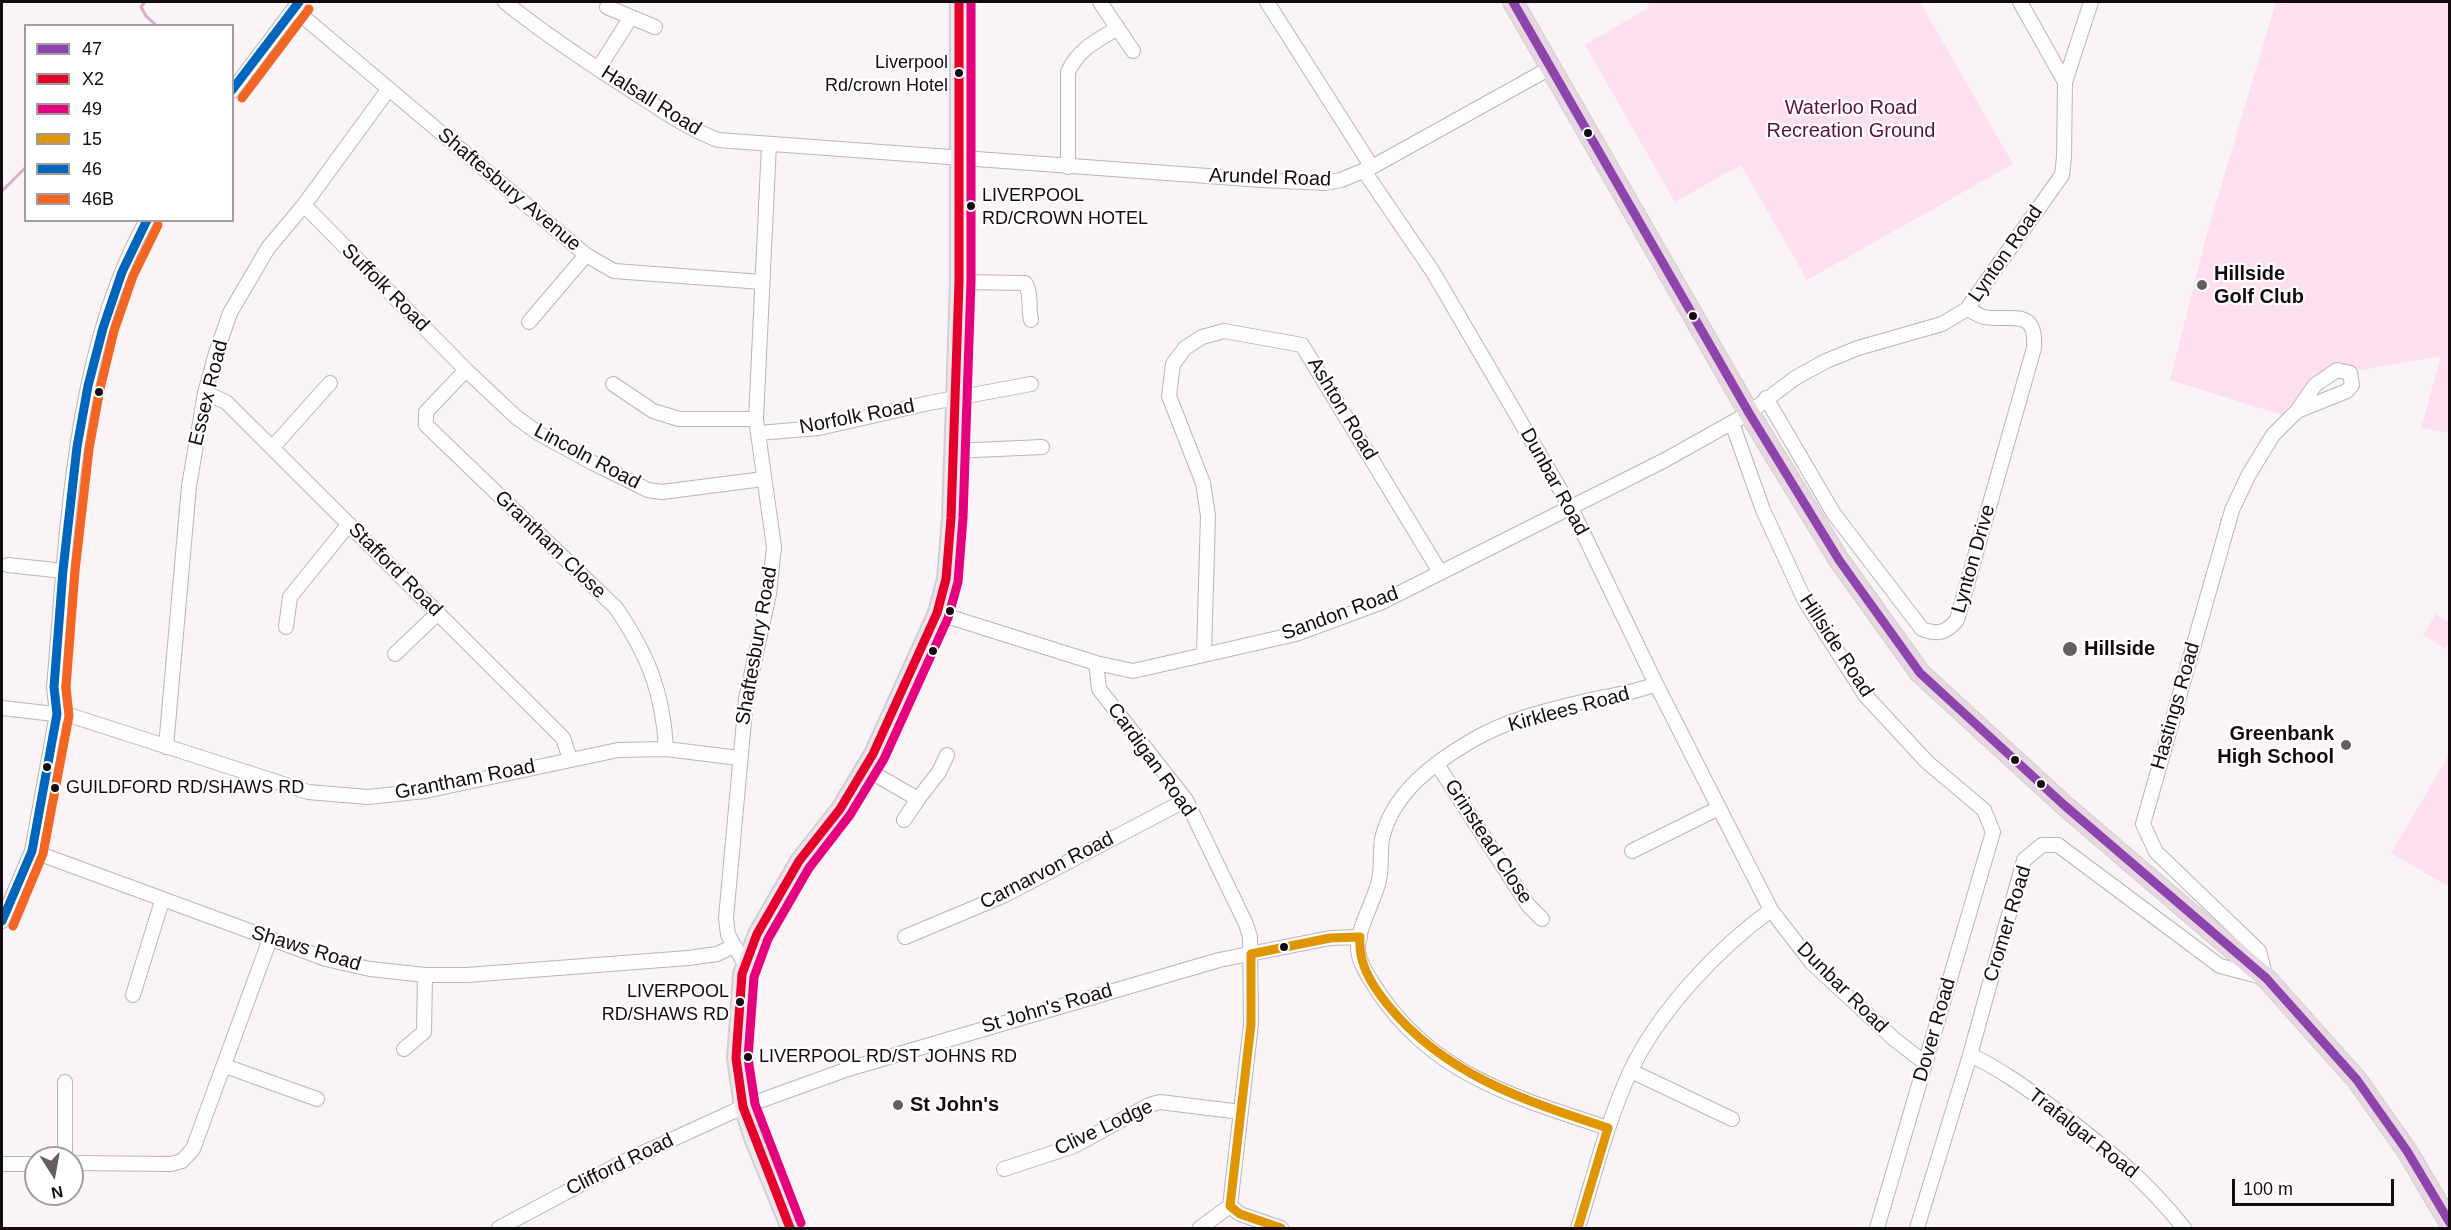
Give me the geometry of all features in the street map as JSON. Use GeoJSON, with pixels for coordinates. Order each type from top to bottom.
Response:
{"type":"FeatureCollection","features":[{"type":"Feature","properties":{"kind":"highway"},"geometry":{"type":"LineString","coordinates":[[1513,2],[1552,67],[1741,418],[1920,673],[2023,769],[2266,978],[2357,1080],[2407,1151],[2450,1224]]}},
{"type":"Feature","properties":{"kind":"main road"},"geometry":{"type":"LineString","coordinates":[[790,1228],[743,1107],[736,1058],[738,1015],[745,964],[757,934],[799,861],[840,809],[864,768],[937,613],[946,579],[949,553],[959,282],[959,2]]}},
{"type":"Feature","properties":{"kind":"street","name":"Halsall Road"},"geometry":{"type":"LineString","coordinates":[[505,2],[536,27],[598,69],[691,129],[718,140],[959,159]]}},
{"type":"Feature","properties":{"kind":"street"},"geometry":{"type":"LineString","coordinates":[[1100,2],[1133,51]]}},
{"type":"Feature","properties":{"kind":"street","name":"Dunbar Road"},"geometry":{"type":"LineString","coordinates":[[1267,2],[1433,272],[1571,508],[1656,684],[1771,910],[1812,963],[1894,1039],[1925,1063]]}},
{"type":"Feature","properties":{"kind":"street"},"geometry":{"type":"LineString","coordinates":[[2020,2],[2065,82]]}},
{"type":"Feature","properties":{"kind":"street","name":"Lynton Road"},"geometry":{"type":"LineString","coordinates":[[1741,418],[1766,398],[1826,362],[1858,348],[1941,324],[1967,309],[2062,174],[2065,82],[2091,2]]}},
{"type":"Feature","properties":{"kind":"street"},"geometry":{"type":"LineString","coordinates":[[234,88],[296,5]]}},
{"type":"Feature","properties":{"kind":"street","name":"Shaftesbury Avenue"},"geometry":{"type":"LineString","coordinates":[[296,5],[388,90],[586,255],[614,271],[762,282]]}},
{"type":"Feature","properties":{"kind":"street"},"geometry":{"type":"LineString","coordinates":[[607,7],[655,27]]}},
{"type":"Feature","properties":{"kind":"street"},"geometry":{"type":"LineString","coordinates":[[598,69],[631,17]]}},
{"type":"Feature","properties":{"kind":"street"},"geometry":{"type":"LineString","coordinates":[[1068,167],[1068,72],[1073,60],[1084,49],[1118,28]]}},
{"type":"Feature","properties":{"kind":"street","name":"Arundel Road"},"geometry":{"type":"LineString","coordinates":[[959,159],[1325,183],[1368,169],[1552,67]]}},
{"type":"Feature","properties":{"kind":"street","name":"Essex Road"},"geometry":{"type":"LineString","coordinates":[[166,747],[189,486],[206,393],[230,313],[268,248],[304,205],[388,90]]}},
{"type":"Feature","properties":{"kind":"street","name":"Shaftesbury Road"},"geometry":{"type":"LineString","coordinates":[[745,964],[728,935],[726,918],[746,699],[770,594],[774,547],[757,425],[769,144]]}},
{"type":"Feature","properties":{"kind":"street","name":"Suffolk Road"},"geometry":{"type":"LineString","coordinates":[[304,205],[466,370]]}},
{"type":"Feature","properties":{"kind":"street"},"geometry":{"type":"LineString","coordinates":[[2,921],[32,851],[57,714],[54,687],[64,571],[81,425],[99,345],[118,285],[146,222]]}},
{"type":"Feature","properties":{"kind":"street"},"geometry":{"type":"LineString","coordinates":[[529,322],[586,255]]}},
{"type":"Feature","properties":{"kind":"street"},"geometry":{"type":"LineString","coordinates":[[959,282],[1025,283],[1029,290],[1028,309],[1031,320]]}},
{"type":"Feature","properties":{"kind":"street","name":"Lynton Drive"},"geometry":{"type":"LineString","coordinates":[[1766,398],[1834,514],[1922,629],[1935,634],[1949,630],[1957,620],[2035,341],[2035,333],[2028,322],[2017,316],[1983,317],[1967,309]]}},
{"type":"Feature","properties":{"kind":"street","name":"Ashton Road"},"geometry":{"type":"LineString","coordinates":[[1204,653],[1208,516],[1203,483],[1169,396],[1173,364],[1185,348],[1202,337],[1224,331],[1302,345],[1440,572]]}},
{"type":"Feature","properties":{"kind":"street","name":"Lincoln Road"},"geometry":{"type":"LineString","coordinates":[[466,370],[516,417],[538,433],[648,490],[662,492],[763,479]]}},
{"type":"Feature","properties":{"kind":"street","name":"Grantham Close"},"geometry":{"type":"LineString","coordinates":[[466,370],[426,412],[426,425],[616,608],[638,641],[655,679],[664,721],[666,749]]}},
{"type":"Feature","properties":{"kind":"street"},"geometry":{"type":"LineString","coordinates":[[272,448],[330,383]]}},
{"type":"Feature","properties":{"kind":"street","name":"Norfolk Road"},"geometry":{"type":"LineString","coordinates":[[613,384],[653,411],[679,419],[819,428],[955,397],[1031,384]]}},
{"type":"Feature","properties":{"kind":"street","name":"Stafford Road"},"geometry":{"type":"LineString","coordinates":[[206,393],[226,402],[564,738],[570,759]]}},
{"type":"Feature","properties":{"kind":"street","name":"Hastings Road"},"geometry":{"type":"LineString","coordinates":[[2266,978],[2259,951],[2156,852],[2143,824],[2232,510],[2249,474],[2273,435],[2297,411]]}},
{"type":"Feature","properties":{"kind":"street","name":"Sandon Road"},"geometry":{"type":"LineString","coordinates":[[937,613],[1096,663],[1133,671],[1204,653],[1296,634],[1380,603],[1571,508],[1741,418]]}},
{"type":"Feature","properties":{"kind":"street","name":"Hillside Road"},"geometry":{"type":"LineString","coordinates":[[1741,418],[1763,510],[1805,601],[1865,695],[1927,762],[1984,810],[1993,832]]}},
{"type":"Feature","properties":{"kind":"street"},"geometry":{"type":"LineString","coordinates":[[953,452],[1042,447]]}},
{"type":"Feature","properties":{"kind":"street"},"geometry":{"type":"LineString","coordinates":[[286,627],[290,597],[349,524]]}},
{"type":"Feature","properties":{"kind":"street"},"geometry":{"type":"LineString","coordinates":[[8,566],[64,571]]}},
{"type":"Feature","properties":{"kind":"street"},"geometry":{"type":"LineString","coordinates":[[395,654],[438,613]]}},
{"type":"Feature","properties":{"kind":"street","name":"Cardigan Road"},"geometry":{"type":"LineString","coordinates":[[1096,663],[1100,689],[1186,800],[1246,924],[1251,954],[1251,1024],[1230,1206]]}},
{"type":"Feature","properties":{"kind":"street","name":"Kirklees Road"},"geometry":{"type":"LineString","coordinates":[[1360,937],[1379,880],[1382,840],[1388,818],[1417,781],[1472,740],[1509,724],[1593,699],[1637,692],[1656,684]]}},
{"type":"Feature","properties":{"kind":"street","name":"Grantham Road"},"geometry":{"type":"LineString","coordinates":[[2,708],[72,716],[308,792],[368,797],[425,791],[618,750],[666,749],[739,758]]}},
{"type":"Feature","properties":{"kind":"street"},"geometry":{"type":"LineString","coordinates":[[904,820],[939,772],[946,755]]}},
{"type":"Feature","properties":{"kind":"street","name":"Grinstead Close"},"geometry":{"type":"LineString","coordinates":[[1437,764],[1528,905],[1542,920]]}},
{"type":"Feature","properties":{"kind":"street"},"geometry":{"type":"LineString","coordinates":[[864,768],[918,799]]}},
{"type":"Feature","properties":{"kind":"street","name":"Carnarvon Road"},"geometry":{"type":"LineString","coordinates":[[905,937],[1005,895],[1186,800]]}},
{"type":"Feature","properties":{"kind":"street"},"geometry":{"type":"LineString","coordinates":[[1632,851],[1719,808]]}},
{"type":"Feature","properties":{"kind":"street","name":"Dover Road"},"geometry":{"type":"LineString","coordinates":[[1877,1228],[1993,832]]}},
{"type":"Feature","properties":{"kind":"street","name":"Cromer Road"},"geometry":{"type":"LineString","coordinates":[[1917,1228],[1970,1055],[2024,860],[2042,845],[2058,845],[2220,966],[2266,978]]}},
{"type":"Feature","properties":{"kind":"street","name":"Shaws Road"},"geometry":{"type":"LineString","coordinates":[[32,851],[162,901],[326,959],[370,969],[425,975],[467,975],[688,958],[717,954],[734,946]]}},
{"type":"Feature","properties":{"kind":"street"},"geometry":{"type":"LineString","coordinates":[[133,995],[162,901]]}},
{"type":"Feature","properties":{"kind":"street"},"geometry":{"type":"LineString","coordinates":[[1578,1228],[1608,1128],[1631,1071],[1681,995],[1752,924],[1771,910]]}},
{"type":"Feature","properties":{"kind":"street"},"geometry":{"type":"LineString","coordinates":[[1251,954],[1330,938],[1360,937],[1358,950],[1365,971],[1393,1014],[1420,1043],[1460,1071],[1510,1093],[1608,1128]]}},
{"type":"Feature","properties":{"kind":"street"},"geometry":{"type":"LineString","coordinates":[[84,1163],[171,1164],[182,1161],[193,1149],[270,939]]}},
{"type":"Feature","properties":{"kind":"street","name":"St John's Road"},"geometry":{"type":"LineString","coordinates":[[743,1107],[945,1039],[1219,960],[1251,954]]}},
{"type":"Feature","properties":{"kind":"street"},"geometry":{"type":"LineString","coordinates":[[404,1048],[424,1032],[425,975]]}},
{"type":"Feature","properties":{"kind":"street","name":"Trafalgar Road"},"geometry":{"type":"LineString","coordinates":[[1970,1055],[1988,1063],[2033,1093],[2116,1156],[2139,1176],[2184,1228]]}},
{"type":"Feature","properties":{"kind":"street"},"geometry":{"type":"LineString","coordinates":[[225,1066],[317,1099]]}},
{"type":"Feature","properties":{"kind":"street"},"geometry":{"type":"LineString","coordinates":[[1631,1071],[1732,1119]]}},
{"type":"Feature","properties":{"kind":"street"},"geometry":{"type":"LineString","coordinates":[[65,1146],[66,1082]]}},
{"type":"Feature","properties":{"kind":"street","name":"Clive Lodge"},"geometry":{"type":"LineString","coordinates":[[1004,1169],[1074,1146],[1149,1105],[1160,1102],[1241,1112]]}},
{"type":"Feature","properties":{"kind":"street","name":"Clifford Road"},"geometry":{"type":"LineString","coordinates":[[499,1228],[623,1162],[743,1107]]}},
{"type":"Feature","properties":{"kind":"street"},"geometry":{"type":"LineString","coordinates":[[2,1164],[24,1164]]}},
{"type":"Feature","properties":{"kind":"street"},"geometry":{"type":"LineString","coordinates":[[1200,1228],[1230,1206],[1240,1214],[1281,1228]]}},
{"type":"Feature","properties":{"kind":"green space","name":"Waterloo Road Recreation Ground"},"geometry":{"type":"Polygon","coordinates":[[[1647,2],[1920,2],[2013,164],[1807,280],[1741,165],[1675,202],[1585,45],[1649,7],[1647,2]]]}},
{"type":"Feature","properties":{"kind":"green space","name":"Hillside Golf Club"},"geometry":{"type":"Polygon","coordinates":[[[2276,2],[2449,2],[2449,433],[2421,428],[2441,356],[2360,370],[2341,362],[2315,375],[2282,415],[2170,380],[2207,233],[2276,2]]]}},
{"type":"Feature","properties":{"kind":"green space"},"geometry":{"type":"Polygon","coordinates":[[[2436,614],[2449,622],[2449,643],[2446,649],[2423,635],[2436,614]]]}},
{"type":"Feature","properties":{"kind":"green space"},"geometry":{"type":"Polygon","coordinates":[[[2449,755],[2449,887],[2391,853],[2449,755]]]}},
{"type":"Feature","properties":{"kind":"waterway"},"geometry":{"type":"LineString","coordinates":[[145,2],[141,7],[155,24]]}},
{"type":"Feature","properties":{"kind":"waterway"},"geometry":{"type":"LineString","coordinates":[[2,191],[24,169]]}},
{"type":"Feature","properties":{"kind":"transit line","name":"46"},"geometry":{"type":"LineString","coordinates":[[234,87],[299,2]]}},
{"type":"Feature","properties":{"kind":"transit line","name":"X2"},"geometry":{"type":"LineString","coordinates":[[790,1228],[743,1107],[736,1058],[742,974],[757,934],[799,861],[840,809],[873,754],[937,613],[946,579],[951,518],[959,282],[959,2]]}},
{"type":"Feature","properties":{"kind":"transit line","name":"49"},"geometry":{"type":"LineString","coordinates":[[801,1223],[755,1104],[748,1058],[754,977],[768,939],[809,868],[850,815],[884,759],[948,618],[958,582],[963,518],[971,282],[971,2]]}},
{"type":"Feature","properties":{"kind":"transit line","name":"47"},"geometry":{"type":"LineString","coordinates":[[1513,2],[1749,413],[1839,560],[1920,673],[2064,805],[2266,978],[2357,1080],[2407,1151],[2450,1223]]}},
{"type":"Feature","properties":{"kind":"transit line","name":"46B"},"geometry":{"type":"LineString","coordinates":[[242,98],[309,9]]}},
{"type":"Feature","properties":{"kind":"transit line","name":"46"},"geometry":{"type":"LineString","coordinates":[[2,921],[32,851],[57,714],[54,687],[63,570],[77,447],[88,386],[103,328],[122,272],[146,222]]}},
{"type":"Feature","properties":{"kind":"transit line","name":"46B"},"geometry":{"type":"LineString","coordinates":[[13,926],[43,854],[69,716],[66,687],[75,571],[89,449],[100,389],[114,331],[133,276],[158,225]]}},
{"type":"Feature","properties":{"kind":"transit line","name":"15"},"geometry":{"type":"LineString","coordinates":[[1360,937],[1363,964],[1376,989],[1409,1028],[1433,1049],[1487,1082],[1546,1107],[1608,1128]]}},
{"type":"Feature","properties":{"kind":"transit line","name":"15"},"geometry":{"type":"LineString","coordinates":[[1251,954],[1330,938],[1360,937]]}},
{"type":"Feature","properties":{"kind":"transit line","name":"15"},"geometry":{"type":"LineString","coordinates":[[1230,1206],[1251,1024],[1251,954]]}},
{"type":"Feature","properties":{"kind":"transit line","name":"15"},"geometry":{"type":"LineString","coordinates":[[1578,1228],[1608,1128]]}},
{"type":"Feature","properties":{"kind":"transit line","name":"15"},"geometry":{"type":"LineString","coordinates":[[1230,1206],[1240,1214],[1281,1228]]}},
{"type":"Feature","properties":{"kind":"place","name":"Liverpool Rd/crown Hotel"},"geometry":{"type":"Point","coordinates":[959,73]}},
{"type":"Feature","properties":{"kind":"place","name":"LIVERPOOL RD/CROWN HOTEL"},"geometry":{"type":"Point","coordinates":[971,206]}},
{"type":"Feature","properties":{"kind":"place","name":"Hillside Golf Club"},"geometry":{"type":"Point","coordinates":[2202,285]}},
{"type":"Feature","properties":{"kind":"place","name":"Hillside"},"geometry":{"type":"Point","coordinates":[2070,649]}},
{"type":"Feature","properties":{"kind":"place","name":"Greenbank High School"},"geometry":{"type":"Point","coordinates":[2346,745]}},
{"type":"Feature","properties":{"kind":"place","name":"GUILDFORD RD/SHAWS RD"},"geometry":{"type":"Point","coordinates":[55,788]}},
{"type":"Feature","properties":{"kind":"place","name":"LIVERPOOL RD/SHAWS RD"},"geometry":{"type":"Point","coordinates":[740,1002]}},
{"type":"Feature","properties":{"kind":"place","name":"LIVERPOOL RD/ST JOHNS RD"},"geometry":{"type":"Point","coordinates":[748,1057]}},
{"type":"Feature","properties":{"kind":"place","name":"St John's"},"geometry":{"type":"Point","coordinates":[898,1105]}}]}
